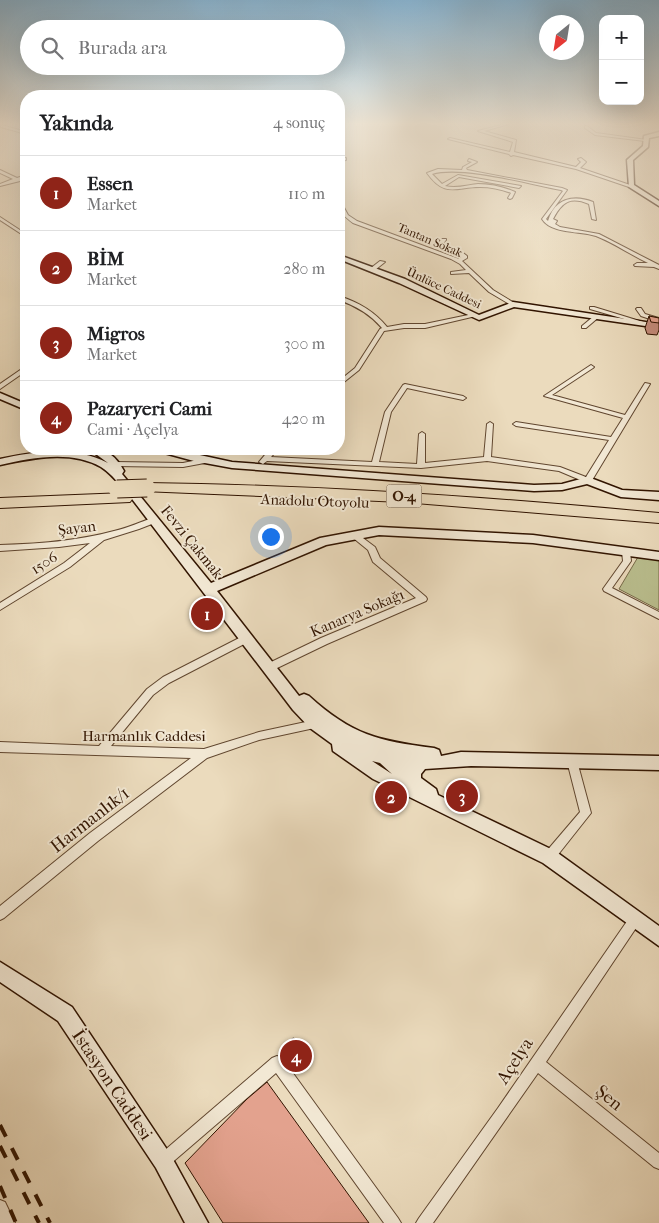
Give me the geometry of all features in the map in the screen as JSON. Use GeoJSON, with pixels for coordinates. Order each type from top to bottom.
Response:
{"type":"FeatureCollection","features":[{"type":"Feature","properties":{"kind":"highway","name":"Anadolu Otoyolu"},"geometry":{"type":"LineString","coordinates":[[0,503],[122,490]]}},
{"type":"Feature","properties":{"kind":"highway","name":"Anadolu Otoyolu"},"geometry":{"type":"LineString","coordinates":[[0,493],[122,490],[414,506],[659,528]]}},
{"type":"Feature","properties":{"kind":"highway","name":"Anadolu Otoyolu"},"geometry":{"type":"LineString","coordinates":[[151,493],[289,490],[405,496],[659,518]]}},
{"type":"Feature","properties":{"kind":"street"},"geometry":{"type":"LineString","coordinates":[[1,184],[13,181]]}},
{"type":"Feature","properties":{"kind":"street"},"geometry":{"type":"LineString","coordinates":[[436,181],[447,190],[503,184],[513,193],[510,198]]}},
{"type":"Feature","properties":{"kind":"street"},"geometry":{"type":"LineString","coordinates":[[442,186],[450,181]]}},
{"type":"Feature","properties":{"kind":"street"},"geometry":{"type":"LineString","coordinates":[[487,181],[519,187]]}},
{"type":"Feature","properties":{"kind":"street"},"geometry":{"type":"LineString","coordinates":[[519,181],[565,191],[544,219],[550,225],[597,235],[657,266]]}},
{"type":"Feature","properties":{"kind":"street"},"geometry":{"type":"LineString","coordinates":[[616,181],[631,186],[659,204]]}},
{"type":"Feature","properties":{"kind":"street"},"geometry":{"type":"LineString","coordinates":[[631,181],[631,186]]}},
{"type":"Feature","properties":{"kind":"street"},"geometry":{"type":"LineString","coordinates":[[550,225],[555,222],[550,220],[558,206],[571,198],[591,203],[594,219]]}},
{"type":"Feature","properties":{"kind":"street","name":"Tantan Sokak"},"geometry":{"type":"LineString","coordinates":[[345,212],[349,219],[435,251],[459,262],[491,291],[513,304]]}},
{"type":"Feature","properties":{"kind":"street"},"geometry":{"type":"LineString","coordinates":[[0,218],[20,232]]}},
{"type":"Feature","properties":{"kind":"street"},"geometry":{"type":"LineString","coordinates":[[441,248],[439,244],[444,240]]}},
{"type":"Feature","properties":{"kind":"street"},"geometry":{"type":"LineString","coordinates":[[435,251],[441,248],[456,250],[465,257],[459,262]]}},
{"type":"Feature","properties":{"kind":"street","name":"Ünlüce Caddesi"},"geometry":{"type":"LineString","coordinates":[[345,259],[373,269],[438,298],[472,316],[485,316],[513,304]]}},
{"type":"Feature","properties":{"kind":"street"},"geometry":{"type":"LineString","coordinates":[[373,269],[382,262]]}},
{"type":"Feature","properties":{"kind":"street"},"geometry":{"type":"LineString","coordinates":[[638,265],[657,266]]}},
{"type":"Feature","properties":{"kind":"street"},"geometry":{"type":"LineString","coordinates":[[453,273],[469,271]]}},
{"type":"Feature","properties":{"kind":"street"},"geometry":{"type":"LineString","coordinates":[[345,300],[365,308],[376,316],[385,328]]}},
{"type":"Feature","properties":{"kind":"street"},"geometry":{"type":"LineString","coordinates":[[513,304],[640,322]]}},
{"type":"Feature","properties":{"kind":"street"},"geometry":{"type":"LineString","coordinates":[[592,308],[659,326]]}},
{"type":"Feature","properties":{"kind":"street"},"geometry":{"type":"LineString","coordinates":[[639,309],[643,315],[659,320]]}},
{"type":"Feature","properties":{"kind":"street"},"geometry":{"type":"LineString","coordinates":[[345,379],[357,369],[376,336],[385,328],[425,326],[472,316]]}},
{"type":"Feature","properties":{"kind":"street"},"geometry":{"type":"LineString","coordinates":[[584,328],[596,317]]}},
{"type":"Feature","properties":{"kind":"street"},"geometry":{"type":"LineString","coordinates":[[591,367],[547,396],[626,417]]}},
{"type":"Feature","properties":{"kind":"street"},"geometry":{"type":"LineString","coordinates":[[0,387],[20,372]]}},
{"type":"Feature","properties":{"kind":"street"},"geometry":{"type":"LineString","coordinates":[[262,463],[331,471],[534,488],[562,487],[588,480],[647,384]]}},
{"type":"Feature","properties":{"kind":"street"},"geometry":{"type":"LineString","coordinates":[[375,463],[388,412],[405,386],[464,398]]}},
{"type":"Feature","properties":{"kind":"street"},"geometry":{"type":"LineString","coordinates":[[0,396],[20,404]]}},
{"type":"Feature","properties":{"kind":"street"},"geometry":{"type":"LineString","coordinates":[[488,460],[490,424]]}},
{"type":"Feature","properties":{"kind":"street"},"geometry":{"type":"LineString","coordinates":[[516,424],[613,439]]}},
{"type":"Feature","properties":{"kind":"street"},"geometry":{"type":"LineString","coordinates":[[421,466],[422,434]]}},
{"type":"Feature","properties":{"kind":"street"},"geometry":{"type":"LineString","coordinates":[[0,460],[20,454]]}},
{"type":"Feature","properties":{"kind":"street"},"geometry":{"type":"LineString","coordinates":[[0,460],[33,455]]}},
{"type":"Feature","properties":{"kind":"street"},"geometry":{"type":"LineString","coordinates":[[79,455],[106,465],[122,490]]}},
{"type":"Feature","properties":{"kind":"street"},"geometry":{"type":"LineString","coordinates":[[106,455],[115,464],[122,490]]}},
{"type":"Feature","properties":{"kind":"street"},"geometry":{"type":"LineString","coordinates":[[186,455],[207,460],[262,463],[375,463],[421,466],[488,460],[560,469],[620,493],[659,496]]}},
{"type":"Feature","properties":{"kind":"street"},"geometry":{"type":"LineString","coordinates":[[262,463],[269,455]]}},
{"type":"Feature","properties":{"kind":"street"},"geometry":{"type":"LineString","coordinates":[[115,464],[183,465],[207,460]]}},
{"type":"Feature","properties":{"kind":"street","name":"Fevzi Çakmak"},"geometry":{"type":"LineString","coordinates":[[122,490],[154,520],[270,667]]}},
{"type":"Feature","properties":{"kind":"street","name":"Şayan"},"geometry":{"type":"LineString","coordinates":[[0,548],[101,539],[130,531],[154,520]]}},
{"type":"Feature","properties":{"kind":"street"},"geometry":{"type":"LineString","coordinates":[[209,589],[301,548],[324,541],[379,531],[524,539],[659,556]]}},
{"type":"Feature","properties":{"kind":"street","name":"Kanarya Sokağı"},"geometry":{"type":"LineString","coordinates":[[270,667],[324,641],[423,600],[376,560],[372,548],[355,535]]}},
{"type":"Feature","properties":{"kind":"street","name":"1506"},"geometry":{"type":"LineString","coordinates":[[0,607],[67,565],[101,539]]}},
{"type":"Feature","properties":{"kind":"street"},"geometry":{"type":"LineString","coordinates":[[626,552],[627,561],[607,589],[659,616]]}},
{"type":"Feature","properties":{"kind":"street"},"geometry":{"type":"LineString","coordinates":[[101,751],[150,692],[166,680],[247,638]]}},
{"type":"Feature","properties":{"kind":"street"},"geometry":{"type":"LineString","coordinates":[[270,667],[280,685],[328,738],[358,762],[384,777],[549,857],[636,918],[659,937]]}},
{"type":"Feature","properties":{"kind":"street"},"geometry":{"type":"LineString","coordinates":[[270,667],[326,722],[338,730],[388,753],[422,762],[469,760]]}},
{"type":"Feature","properties":{"kind":"street"},"geometry":{"type":"LineString","coordinates":[[320,728],[358,750],[469,760],[659,763]]}},
{"type":"Feature","properties":{"kind":"street","name":"Harmanlık Caddesi"},"geometry":{"type":"LineString","coordinates":[[0,748],[204,754],[259,736],[320,728]]}},
{"type":"Feature","properties":{"kind":"street"},"geometry":{"type":"LineString","coordinates":[[384,777],[379,768],[388,753]]}},
{"type":"Feature","properties":{"kind":"street"},"geometry":{"type":"LineString","coordinates":[[388,753],[414,782],[462,814]]}},
{"type":"Feature","properties":{"kind":"street","name":"Harmanlık/1"},"geometry":{"type":"LineString","coordinates":[[0,914],[94,837],[204,754]]}},
{"type":"Feature","properties":{"kind":"street"},"geometry":{"type":"LineString","coordinates":[[549,857],[586,813],[572,761]]}},
{"type":"Feature","properties":{"kind":"street"},"geometry":{"type":"LineString","coordinates":[[414,782],[413,772],[422,762]]}},
{"type":"Feature","properties":{"kind":"street","name":"Açelya"},"geometry":{"type":"LineString","coordinates":[[424,1223],[503,1113],[636,918]]}},
{"type":"Feature","properties":{"kind":"street","name":"İstasyon Caddesi"},"geometry":{"type":"LineString","coordinates":[[0,972],[65,1014],[163,1160],[197,1223]]}},
{"type":"Feature","properties":{"kind":"street"},"geometry":{"type":"LineString","coordinates":[[163,1160],[277,1063],[393,1223]]}},
{"type":"Feature","properties":{"kind":"street","name":"Şen"},"geometry":{"type":"LineString","coordinates":[[536,1063],[659,1162]]}},
{"type":"Feature","properties":{"kind":"street"},"geometry":{"type":"LineString","coordinates":[[0,1207],[7,1223]]}},
{"type":"Feature","properties":{"kind":"green space"},"geometry":{"type":"Polygon","coordinates":[[[638,557],[659,560],[659,610],[619,589],[638,557]]]}},
{"type":"Feature","properties":{"kind":"building"},"geometry":{"type":"Polygon","coordinates":[[[649,316],[659,318],[659,323],[651,322],[649,316]]]}},
{"type":"Feature","properties":{"kind":"building"},"geometry":{"type":"Polygon","coordinates":[[[293,1038],[300,1041],[305,1049],[301,1059],[293,1061],[285,1053],[286,1044],[293,1038]]]}},
{"type":"Feature","properties":{"kind":"building"},"geometry":{"type":"Polygon","coordinates":[[[267,1082],[369,1223],[223,1223],[185,1163],[247,1099],[267,1082]]]}},
{"type":"Feature","properties":{"kind":"railway"},"geometry":{"type":"LineString","coordinates":[[0,1125],[50,1223]]}},
{"type":"Feature","properties":{"kind":"railway"},"geometry":{"type":"LineString","coordinates":[[0,1146],[39,1223]]}},
{"type":"Feature","properties":{"kind":"railway"},"geometry":{"type":"LineString","coordinates":[[0,1186],[16,1223]]}},
{"type":"Feature","properties":{"kind":"place","name":"Essen"},"geometry":{"type":"Point","coordinates":[207,614]}},
{"type":"Feature","properties":{"kind":"place","name":"Migros"},"geometry":{"type":"Point","coordinates":[462,796]}},
{"type":"Feature","properties":{"kind":"place","name":"BİM"},"geometry":{"type":"Point","coordinates":[391,797]}},
{"type":"Feature","properties":{"kind":"place","name":"Pazaryeri Cami"},"geometry":{"type":"Point","coordinates":[296,1056]}}]}
